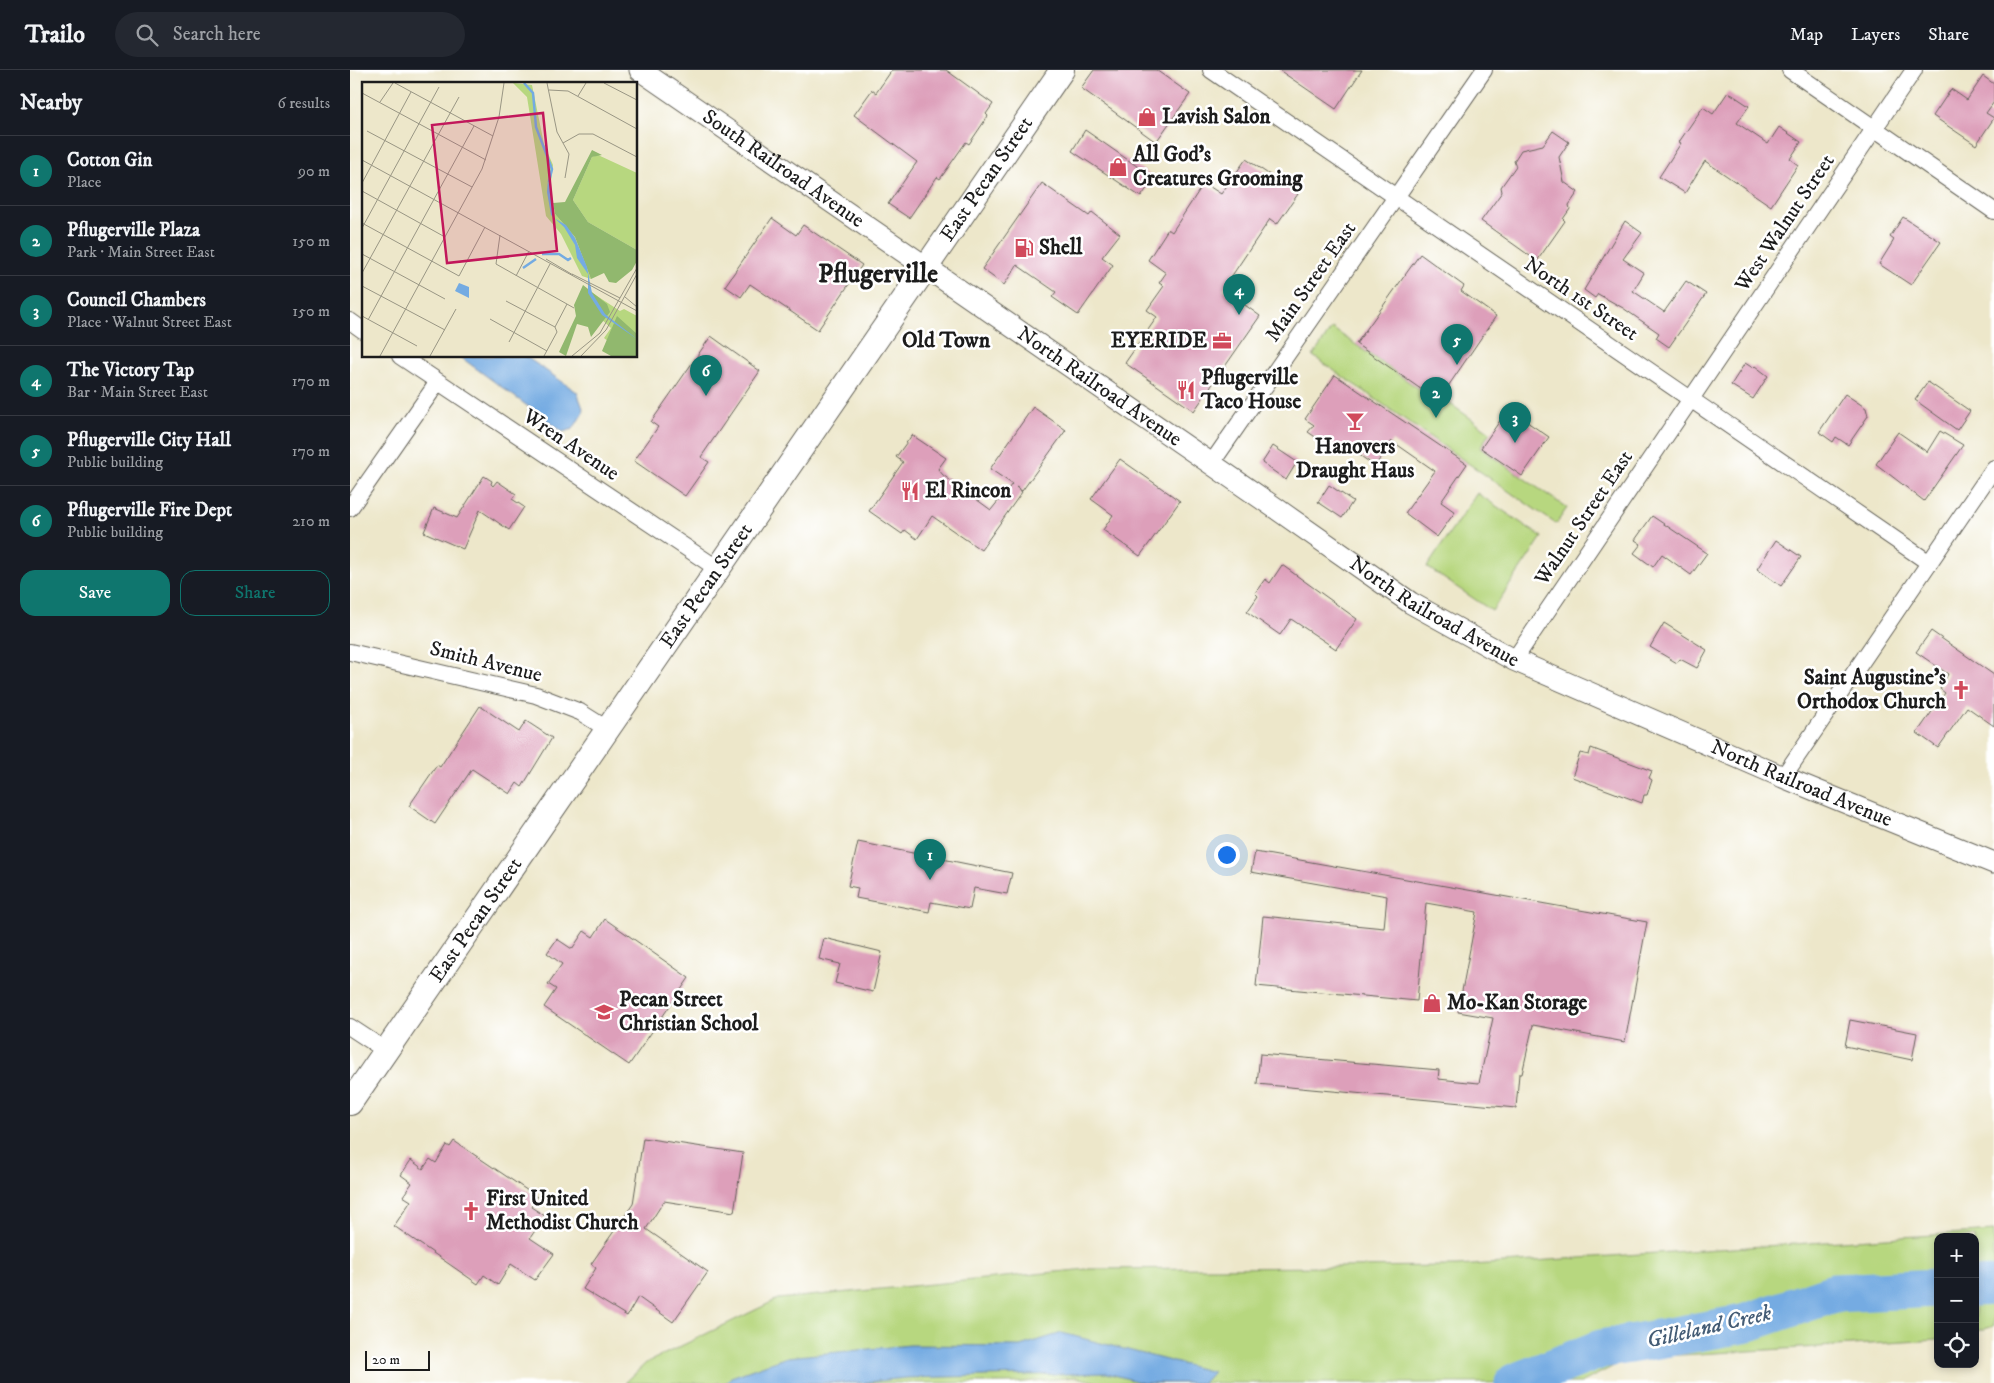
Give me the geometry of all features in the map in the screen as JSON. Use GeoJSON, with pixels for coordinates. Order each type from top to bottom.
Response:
{"type":"FeatureCollection","features":[{"type":"Feature","properties":{"kind":"main road","name":"East Pecan Street"},"geometry":{"type":"LineString","coordinates":[[350,1103],[1062,70]]}},
{"type":"Feature","properties":{"kind":"street","name":"North 1st Street"},"geometry":{"type":"LineString","coordinates":[[1211,70],[1928,562]]}},
{"type":"Feature","properties":{"kind":"street","name":"Main Street East"},"geometry":{"type":"LineString","coordinates":[[1211,464],[1484,70]]}},
{"type":"Feature","properties":{"kind":"street"},"geometry":{"type":"LineString","coordinates":[[1790,70],[1994,211]]}},
{"type":"Feature","properties":{"kind":"street","name":"West Walnut Street"},"geometry":{"type":"LineString","coordinates":[[1690,400],[1914,70]]}},
{"type":"Feature","properties":{"kind":"street","name":"South Railroad Avenue"},"geometry":{"type":"LineString","coordinates":[[654,74],[927,267]]}},
{"type":"Feature","properties":{"kind":"street","name":"North Railroad Avenue"},"geometry":{"type":"LineString","coordinates":[[927,267],[1411,603],[1514,660],[1783,777],[1994,863]]}},
{"type":"Feature","properties":{"kind":"street"},"geometry":{"type":"LineString","coordinates":[[350,321],[362,330]]}},
{"type":"Feature","properties":{"kind":"street","name":"Wren Avenue"},"geometry":{"type":"LineString","coordinates":[[403,358],[718,569]]}},
{"type":"Feature","properties":{"kind":"street"},"geometry":{"type":"LineString","coordinates":[[350,508],[438,382]]}},
{"type":"Feature","properties":{"kind":"street","name":"Walnut Street East"},"geometry":{"type":"LineString","coordinates":[[1514,660],[1690,400]]}},
{"type":"Feature","properties":{"kind":"street"},"geometry":{"type":"LineString","coordinates":[[1783,777],[1994,468]]}},
{"type":"Feature","properties":{"kind":"street","name":"Smith Avenue"},"geometry":{"type":"LineString","coordinates":[[350,652],[536,695],[580,712],[607,729]]}},
{"type":"Feature","properties":{"kind":"street"},"geometry":{"type":"LineString","coordinates":[[350,1027],[385,1050]]}},
{"type":"Feature","properties":{"kind":"green space"},"geometry":{"type":"Polygon","coordinates":[[[1332,328],[1439,403],[1442,398],[1490,432],[1480,448],[1567,508],[1556,524],[1313,356],[1332,328]]]}},
{"type":"Feature","properties":{"kind":"green space"},"geometry":{"type":"Polygon","coordinates":[[[1477,493],[1542,537],[1492,611],[1427,567],[1477,493]]]}},
{"type":"Feature","properties":{"kind":"green space"},"geometry":{"type":"Polygon","coordinates":[[[1994,1231],[1994,1326],[1979,1331],[1979,1233],[1963,1233],[1994,1231]]]}},
{"type":"Feature","properties":{"kind":"green space"},"geometry":{"type":"Polygon","coordinates":[[[1934,1235],[1934,1340],[1629,1358],[1581,1383],[1101,1383],[1075,1377],[1014,1383],[625,1383],[646,1363],[778,1299],[1087,1269],[1457,1266],[1934,1235]]]}},
{"type":"Feature","properties":{"kind":"water"},"geometry":{"type":"Polygon","coordinates":[[[462,358],[528,358],[577,392],[584,411],[573,429],[563,432],[462,358]]]}},
{"type":"Feature","properties":{"kind":"water"},"geometry":{"type":"Polygon","coordinates":[[[1062,1333],[1213,1372],[1203,1383],[1143,1383],[1107,1373],[906,1378],[859,1383],[726,1383],[731,1377],[787,1357],[910,1345],[1020,1346],[1062,1333]]]}},
{"type":"Feature","properties":{"kind":"building"},"geometry":{"type":"Polygon","coordinates":[[[892,70],[946,70],[993,104],[986,114],[988,116],[969,144],[966,142],[940,179],[937,177],[909,218],[888,204],[917,162],[854,115],[872,90],[876,93],[892,70]]]}},
{"type":"Feature","properties":{"kind":"building","name":"Lavish Salon"},"geometry":{"type":"Polygon","coordinates":[[[1094,70],[1156,70],[1190,94],[1156,142],[1081,88],[1094,70]]]}},
{"type":"Feature","properties":{"kind":"building"},"geometry":{"type":"Polygon","coordinates":[[[1279,70],[1362,70],[1336,109],[1279,70]]]}},
{"type":"Feature","properties":{"kind":"building"},"geometry":{"type":"Polygon","coordinates":[[[1983,76],[1994,84],[1994,102],[1986,113],[1994,118],[1976,145],[1933,116],[1951,89],[1967,100],[1983,76]]]}},
{"type":"Feature","properties":{"kind":"building"},"geometry":{"type":"Polygon","coordinates":[[[1728,92],[1749,106],[1737,123],[1768,144],[1779,127],[1801,142],[1790,159],[1798,165],[1771,206],[1705,161],[1685,193],[1659,177],[1681,143],[1679,142],[1703,107],[1713,114],[1728,92]]]}},
{"type":"Feature","properties":{"kind":"building","name":"All God's Creatures Grooming"},"geometry":{"type":"Polygon","coordinates":[[[1085,130],[1154,178],[1141,197],[1072,151],[1085,130]]]}},
{"type":"Feature","properties":{"kind":"building"},"geometry":{"type":"Polygon","coordinates":[[[1553,131],[1569,142],[1559,157],[1564,182],[1578,192],[1569,205],[1570,209],[1563,219],[1565,221],[1537,261],[1481,221],[1502,192],[1501,187],[1516,166],[1514,161],[1521,150],[1543,145],[1553,131]]]}},
{"type":"Feature","properties":{"kind":"building"},"geometry":{"type":"Polygon","coordinates":[[[1246,159],[1298,194],[1277,224],[1270,219],[1223,289],[1260,316],[1194,411],[1125,363],[1157,317],[1147,310],[1164,286],[1159,283],[1166,273],[1148,260],[1168,229],[1172,232],[1204,183],[1221,194],[1246,159]]]}},
{"type":"Feature","properties":{"kind":"building"},"geometry":{"type":"Polygon","coordinates":[[[1042,183],[1089,216],[1092,212],[1120,234],[1102,257],[1113,265],[1078,315],[1052,297],[1056,292],[1017,265],[1004,285],[982,269],[1042,183]]]}},
{"type":"Feature","properties":{"kind":"building"},"geometry":{"type":"Polygon","coordinates":[[[1903,217],[1941,242],[1911,285],[1879,264],[1894,240],[1890,237],[1903,217]]]}},
{"type":"Feature","properties":{"kind":"building"},"geometry":{"type":"Polygon","coordinates":[[[772,218],[796,235],[803,225],[862,265],[818,330],[750,284],[741,297],[725,286],[772,218]]]}},
{"type":"Feature","properties":{"kind":"building"},"geometry":{"type":"Polygon","coordinates":[[[1625,221],[1642,233],[1623,259],[1644,273],[1633,291],[1664,312],[1686,281],[1706,294],[1669,347],[1656,338],[1659,333],[1623,308],[1598,294],[1595,298],[1584,290],[1625,221]]]}},
{"type":"Feature","properties":{"kind":"building"},"geometry":{"type":"Polygon","coordinates":[[[1420,254],[1464,286],[1461,291],[1496,316],[1438,401],[1356,344],[1420,254]]]}},
{"type":"Feature","properties":{"kind":"building"},"geometry":{"type":"Polygon","coordinates":[[[711,336],[760,371],[701,457],[709,462],[685,496],[634,461],[658,427],[651,422],[711,336]]]}},
{"type":"Feature","properties":{"kind":"building"},"geometry":{"type":"Polygon","coordinates":[[[1745,363],[1753,368],[1755,366],[1768,376],[1753,399],[1731,385],[1745,363]]]}},
{"type":"Feature","properties":{"kind":"building"},"geometry":{"type":"Polygon","coordinates":[[[1335,375],[1467,464],[1441,502],[1455,512],[1437,537],[1405,513],[1435,471],[1392,441],[1375,466],[1345,445],[1339,453],[1308,432],[1314,425],[1305,419],[1335,375]]]}},
{"type":"Feature","properties":{"kind":"building"},"geometry":{"type":"Polygon","coordinates":[[[1928,382],[1970,411],[1957,430],[1915,400],[1928,382]]]}},
{"type":"Feature","properties":{"kind":"building"},"geometry":{"type":"Polygon","coordinates":[[[1845,394],[1866,408],[1868,416],[1848,445],[1836,437],[1833,442],[1819,432],[1845,394]]]}},
{"type":"Feature","properties":{"kind":"building"},"geometry":{"type":"Polygon","coordinates":[[[1033,407],[1066,430],[1022,491],[1016,487],[1022,492],[981,550],[932,516],[917,539],[905,530],[902,534],[869,511],[903,462],[896,457],[912,435],[946,458],[938,469],[943,475],[991,510],[1012,484],[990,469],[1033,407]]]}},
{"type":"Feature","properties":{"kind":"building"},"geometry":{"type":"Polygon","coordinates":[[[1508,409],[1549,437],[1522,476],[1481,448],[1508,409]]]}},
{"type":"Feature","properties":{"kind":"building"},"geometry":{"type":"Polygon","coordinates":[[[1940,431],[1963,445],[1924,501],[1876,464],[1898,432],[1927,452],[1940,431]]]}},
{"type":"Feature","properties":{"kind":"building"},"geometry":{"type":"Polygon","coordinates":[[[1273,446],[1297,462],[1286,480],[1262,463],[1273,446]]]}},
{"type":"Feature","properties":{"kind":"building"},"geometry":{"type":"Polygon","coordinates":[[[1120,459],[1180,501],[1140,556],[1103,530],[1113,515],[1091,499],[1120,459]]]}},
{"type":"Feature","properties":{"kind":"building"},"geometry":{"type":"Polygon","coordinates":[[[484,476],[492,481],[491,484],[493,486],[497,481],[516,494],[512,499],[524,507],[509,530],[480,510],[463,549],[424,532],[434,508],[457,518],[484,476]]]}},
{"type":"Feature","properties":{"kind":"building"},"geometry":{"type":"Polygon","coordinates":[[[1329,485],[1353,501],[1342,518],[1318,502],[1329,485]]]}},
{"type":"Feature","properties":{"kind":"building"},"geometry":{"type":"Polygon","coordinates":[[[1652,516],[1707,553],[1691,575],[1662,554],[1653,567],[1634,553],[1641,544],[1635,540],[1652,516]]]}},
{"type":"Feature","properties":{"kind":"building"},"geometry":{"type":"Polygon","coordinates":[[[1776,540],[1801,557],[1781,586],[1757,569],[1776,540]]]}},
{"type":"Feature","properties":{"kind":"building"},"geometry":{"type":"Polygon","coordinates":[[[1282,565],[1357,619],[1336,649],[1291,619],[1280,635],[1247,612],[1258,596],[1255,593],[1265,579],[1270,583],[1282,565]]]}},
{"type":"Feature","properties":{"kind":"building"},"geometry":{"type":"Polygon","coordinates":[[[1664,623],[1707,650],[1697,668],[1680,659],[1677,663],[1650,647],[1664,623]]]}},
{"type":"Feature","properties":{"kind":"building","name":"Saint Augustine's Orthodox Church"},"geometry":{"type":"Polygon","coordinates":[[[1931,631],[1994,675],[1994,726],[1967,707],[1938,748],[1917,733],[1945,693],[1940,689],[1948,674],[1916,652],[1931,631]]]}},
{"type":"Feature","properties":{"kind":"building"},"geometry":{"type":"Polygon","coordinates":[[[480,706],[519,732],[526,721],[552,738],[522,787],[517,783],[510,794],[472,769],[435,824],[409,806],[437,765],[440,767],[480,706]]]}},
{"type":"Feature","properties":{"kind":"building"},"geometry":{"type":"Polygon","coordinates":[[[1591,748],[1652,771],[1649,778],[1652,780],[1642,803],[1572,777],[1580,753],[1589,755],[1591,748]]]}},
{"type":"Feature","properties":{"kind":"building"},"geometry":{"type":"Polygon","coordinates":[[[858,842],[1012,873],[1007,894],[974,888],[970,909],[931,902],[929,912],[856,898],[858,888],[848,886],[858,842]]]}},
{"type":"Feature","properties":{"kind":"building"},"geometry":{"type":"Polygon","coordinates":[[[1255,852],[1647,922],[1625,1042],[1533,1025],[1522,1074],[1519,1074],[1516,1108],[1257,1084],[1260,1054],[1439,1070],[1438,1079],[1479,1083],[1493,1018],[1458,1012],[1477,912],[1426,903],[1417,1001],[1256,986],[1263,916],[1384,928],[1387,896],[1251,872],[1255,852]]]}},
{"type":"Feature","properties":{"kind":"building"},"geometry":{"type":"Polygon","coordinates":[[[605,919],[689,978],[629,1065],[544,1007],[556,989],[548,984],[562,964],[547,953],[557,939],[572,949],[584,931],[593,937],[605,919]]]}},
{"type":"Feature","properties":{"kind":"building"},"geometry":{"type":"Polygon","coordinates":[[[824,938],[882,952],[873,992],[835,983],[840,964],[819,959],[824,938]]]}},
{"type":"Feature","properties":{"kind":"building"},"geometry":{"type":"Polygon","coordinates":[[[1850,1020],[1917,1033],[1912,1060],[1845,1046],[1850,1020]]]}},
{"type":"Feature","properties":{"kind":"building"},"geometry":{"type":"Polygon","coordinates":[[[643,1138],[743,1153],[734,1212],[664,1201],[646,1229],[708,1272],[673,1322],[638,1297],[627,1316],[583,1289],[596,1268],[591,1264],[633,1204],[643,1138]]]}},
{"type":"Feature","properties":{"kind":"building","name":"First United Methodist Church"},"geometry":{"type":"Polygon","coordinates":[[[454,1141],[537,1197],[531,1207],[545,1216],[530,1238],[554,1254],[535,1280],[511,1264],[498,1285],[484,1275],[478,1284],[394,1226],[411,1201],[403,1196],[412,1183],[401,1175],[411,1160],[423,1169],[430,1159],[436,1163],[447,1145],[450,1147],[454,1141]]]}},
{"type":"Feature","properties":{"kind":"waterway","name":"Gilleland Creek"},"geometry":{"type":"LineString","coordinates":[[1979,1287],[1994,1286]]}},
{"type":"Feature","properties":{"kind":"waterway","name":"Gilleland Creek"},"geometry":{"type":"LineString","coordinates":[[1514,1383],[1601,1349],[1743,1324],[1834,1293],[1934,1288]]}},
{"type":"Feature","properties":{"kind":"place","name":"Lavish Salon"},"geometry":{"type":"Point","coordinates":[1147,117]}},
{"type":"Feature","properties":{"kind":"place","name":"All God's Creatures Grooming"},"geometry":{"type":"Point","coordinates":[1118,167]}},
{"type":"Feature","properties":{"kind":"place","name":"Shell"},"geometry":{"type":"Point","coordinates":[1024,248]}},
{"type":"Feature","properties":{"kind":"place","name":"The Victory Tap"},"geometry":{"type":"Point","coordinates":[1239,315]}},
{"type":"Feature","properties":{"kind":"place","name":"EYERIDE"},"geometry":{"type":"Point","coordinates":[1222,341]}},
{"type":"Feature","properties":{"kind":"place","name":"Pflugerville City Hall"},"geometry":{"type":"Point","coordinates":[1457,365]}},
{"type":"Feature","properties":{"kind":"place","name":"Pflugerville Taco House"},"geometry":{"type":"Point","coordinates":[1186,390]}},
{"type":"Feature","properties":{"kind":"place","name":"Pflugerville Fire Dept"},"geometry":{"type":"Point","coordinates":[706,396]}},
{"type":"Feature","properties":{"kind":"place","name":"Pflugerville Plaza"},"geometry":{"type":"Point","coordinates":[1436,418]}},
{"type":"Feature","properties":{"kind":"place","name":"Hanovers Draught Haus"},"geometry":{"type":"Point","coordinates":[1355,421]}},
{"type":"Feature","properties":{"kind":"place","name":"Council Chambers"},"geometry":{"type":"Point","coordinates":[1515,443]}},
{"type":"Feature","properties":{"kind":"place","name":"El Rincon"},"geometry":{"type":"Point","coordinates":[910,491]}},
{"type":"Feature","properties":{"kind":"place","name":"Saint Augustine's Orthodox Church"},"geometry":{"type":"Point","coordinates":[1961,690]}},
{"type":"Feature","properties":{"kind":"place","name":"Cotton Gin"},"geometry":{"type":"Point","coordinates":[930,880]}},
{"type":"Feature","properties":{"kind":"place","name":"Mo-Kan Storage"},"geometry":{"type":"Point","coordinates":[1432,1003]}},
{"type":"Feature","properties":{"kind":"place","name":"Pecan Street Christian School"},"geometry":{"type":"Point","coordinates":[604,1012]}},
{"type":"Feature","properties":{"kind":"place","name":"First United Methodist Church"},"geometry":{"type":"Point","coordinates":[471,1211]}},
{"type":"Feature","properties":{"kind":"district","name":"Pflugerville"},"geometry":{"type":"Point","coordinates":[878,274]}},
{"type":"Feature","properties":{"kind":"district","name":"Old Town"},"geometry":{"type":"Point","coordinates":[946,340]}}]}
